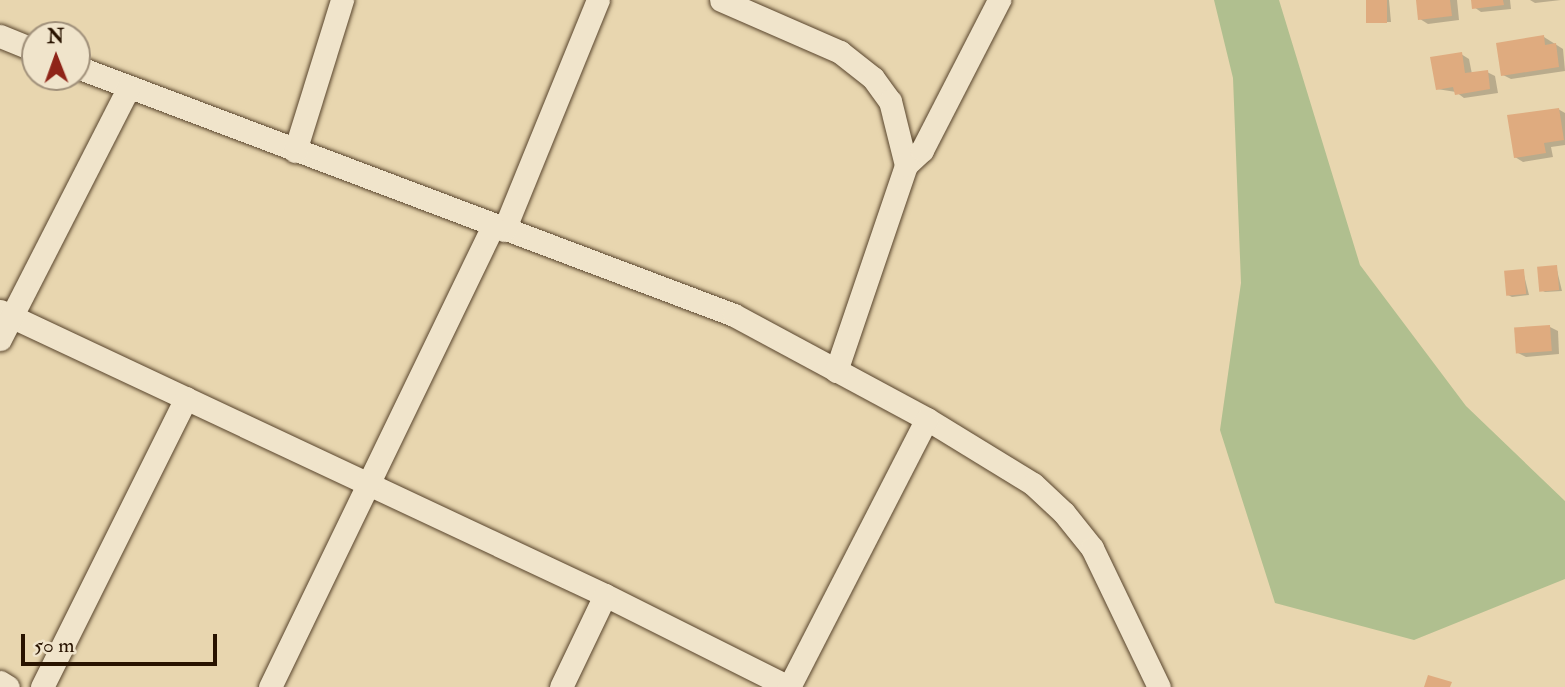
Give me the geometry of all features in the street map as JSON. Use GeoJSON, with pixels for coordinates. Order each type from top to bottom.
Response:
{"type":"FeatureCollection","features":[{"type":"Feature","properties":{"kind":"street"},"geometry":{"type":"LineString","coordinates":[[295,151],[342,0]]}},
{"type":"Feature","properties":{"kind":"street"},"geometry":{"type":"LineString","coordinates":[[270,687],[366,486],[498,228],[598,0]]}},
{"type":"Feature","properties":{"kind":"street"},"geometry":{"type":"LineString","coordinates":[[720,0],[839,52],[873,78],[890,101],[906,165]]}},
{"type":"Feature","properties":{"kind":"street"},"geometry":{"type":"LineString","coordinates":[[836,371],[906,165],[922,150],[999,0]]}},
{"type":"Feature","properties":{"kind":"street"},"geometry":{"type":"LineString","coordinates":[[0,36],[21,44]]}},
{"type":"Feature","properties":{"kind":"street"},"geometry":{"type":"LineString","coordinates":[[91,72],[734,315],[928,419],[1033,484],[1064,513],[1092,548],[1159,687]]}},
{"type":"Feature","properties":{"kind":"street"},"geometry":{"type":"LineString","coordinates":[[0,339],[6,314],[129,87]]}},
{"type":"Feature","properties":{"kind":"street"},"geometry":{"type":"LineString","coordinates":[[6,314],[366,486],[605,595],[789,687],[928,419]]}},
{"type":"Feature","properties":{"kind":"street"},"geometry":{"type":"LineString","coordinates":[[42,687],[186,398]]}},
{"type":"Feature","properties":{"kind":"street"},"geometry":{"type":"LineString","coordinates":[[561,687],[605,595]]}},
{"type":"Feature","properties":{"kind":"street"},"geometry":{"type":"LineString","coordinates":[[0,682],[8,687]]}},
{"type":"Feature","properties":{"kind":"green space"},"geometry":{"type":"Polygon","coordinates":[[[1214,0],[1279,0],[1360,265],[1466,406],[1565,501],[1565,579],[1414,640],[1275,603],[1220,430],[1241,283],[1233,78],[1214,0]]]}},
{"type":"Feature","properties":{"kind":"building"},"geometry":{"type":"Polygon","coordinates":[[[1366,0],[1387,0],[1387,23],[1366,23],[1366,0]]]}},
{"type":"Feature","properties":{"kind":"building"},"geometry":{"type":"Polygon","coordinates":[[[1416,0],[1450,0],[1452,16],[1418,20],[1416,0]]]}},
{"type":"Feature","properties":{"kind":"building"},"geometry":{"type":"Polygon","coordinates":[[[1471,0],[1503,0],[1504,5],[1472,9],[1471,0]]]}},
{"type":"Feature","properties":{"kind":"building"},"geometry":{"type":"Polygon","coordinates":[[[1544,35],[1545,45],[1556,43],[1559,67],[1501,76],[1496,43],[1544,35]]]}},
{"type":"Feature","properties":{"kind":"building"},"geometry":{"type":"Polygon","coordinates":[[[1462,52],[1465,73],[1488,70],[1490,89],[1455,95],[1453,87],[1436,90],[1430,57],[1462,52]]]}},
{"type":"Feature","properties":{"kind":"building"},"geometry":{"type":"Polygon","coordinates":[[[1559,108],[1564,140],[1544,143],[1546,153],[1514,158],[1507,115],[1559,108]]]}},
{"type":"Feature","properties":{"kind":"building"},"geometry":{"type":"Polygon","coordinates":[[[1557,265],[1559,290],[1539,292],[1537,267],[1557,265]]]}},
{"type":"Feature","properties":{"kind":"building"},"geometry":{"type":"Polygon","coordinates":[[[1524,269],[1526,294],[1506,296],[1504,271],[1524,269]]]}},
{"type":"Feature","properties":{"kind":"building"},"geometry":{"type":"Polygon","coordinates":[[[1550,325],[1552,351],[1516,353],[1514,328],[1550,325]]]}},
{"type":"Feature","properties":{"kind":"building"},"geometry":{"type":"Polygon","coordinates":[[[1428,675],[1452,682],[1450,687],[1424,687],[1428,675]]]}}]}
